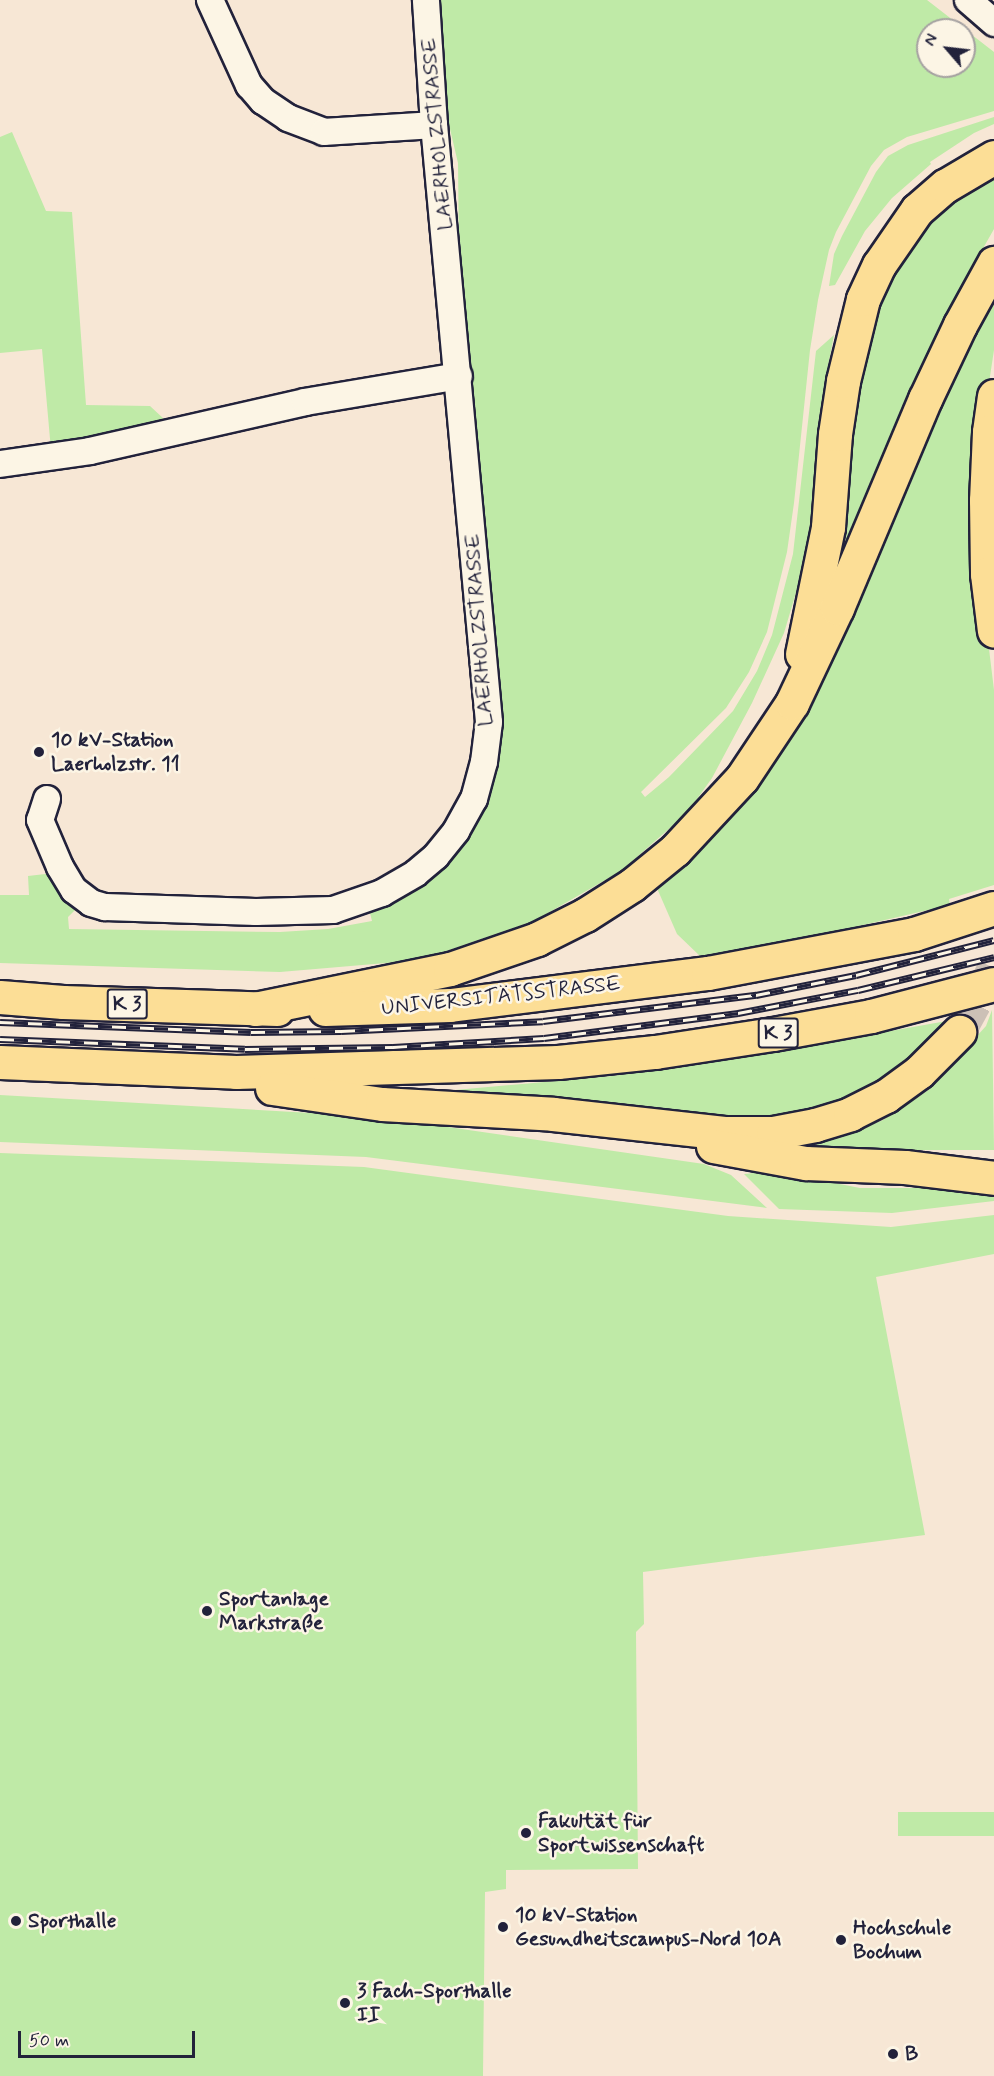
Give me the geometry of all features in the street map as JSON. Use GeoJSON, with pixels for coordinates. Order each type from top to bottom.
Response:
{"type":"FeatureCollection","features":[{"type":"Feature","properties":{"kind":"highway"},"geometry":{"type":"LineString","coordinates":[[792,703],[828,527],[835,434],[855,327],[879,265],[917,210],[945,186],[994,157]]}},
{"type":"Feature","properties":{"kind":"highway"},"geometry":{"type":"LineString","coordinates":[[255,1009],[450,969],[537,939],[585,915],[632,885],[691,834],[742,778],[792,703],[837,609],[925,399],[960,325],[994,263]]}},
{"type":"Feature","properties":{"kind":"highway"},"geometry":{"type":"LineString","coordinates":[[994,396],[989,432],[986,500],[987,574],[994,631]]}},
{"type":"Feature","properties":{"kind":"highway","name":"UNIVERSITÄTSSTRASSE"},"geometry":{"type":"LineString","coordinates":[[0,997],[63,1002],[255,1009],[358,1009],[450,1005],[708,974],[914,934],[994,908]]}},
{"type":"Feature","properties":{"kind":"highway","name":"K 3"},"geometry":{"type":"LineString","coordinates":[[0,1062],[149,1069],[299,1071],[558,1062],[655,1052],[773,1034],[871,1016],[994,984]]}},
{"type":"Feature","properties":{"kind":"highway"},"geometry":{"type":"LineString","coordinates":[[149,1069],[382,1104],[553,1114],[724,1133],[773,1133],[815,1125],[850,1114],[886,1096],[919,1072],[960,1032]]}},
{"type":"Feature","properties":{"kind":"highway"},"geometry":{"type":"LineString","coordinates":[[667,1127],[722,1150],[742,1154],[806,1163],[905,1167],[994,1178]]}},
{"type":"Feature","properties":{"kind":"highway"},"geometry":{"type":"LineString","coordinates":[[905,1167],[994,1159]]}},
{"type":"Feature","properties":{"kind":"street"},"geometry":{"type":"LineString","coordinates":[[210,0],[249,85],[263,101],[288,118],[324,132],[434,125]]}},
{"type":"Feature","properties":{"kind":"street","name":"LAERHOLZSTRASSE"},"geometry":{"type":"LineString","coordinates":[[47,799],[40,820],[63,874],[81,896],[105,907],[248,912],[333,910],[382,893],[416,873],[436,856],[456,831],[474,799],[484,762],[489,722],[459,376],[434,125],[426,0]]}},
{"type":"Feature","properties":{"kind":"street"},"geometry":{"type":"LineString","coordinates":[[968,0],[994,22]]}},
{"type":"Feature","properties":{"kind":"street"},"geometry":{"type":"LineString","coordinates":[[990,0],[994,2]]}},
{"type":"Feature","properties":{"kind":"street"},"geometry":{"type":"LineString","coordinates":[[0,464],[90,451],[305,402],[459,376]]}},
{"type":"Feature","properties":{"kind":"green space"},"geometry":{"type":"Polygon","coordinates":[[[436,0],[927,0],[950,18],[916,18],[916,78],[976,78],[976,38],[994,52],[994,111],[907,137],[884,150],[871,166],[836,232],[829,250],[818,300],[810,350],[787,552],[767,632],[749,672],[726,708],[641,792],[645,797],[669,777],[733,711],[757,671],[772,635],[793,554],[816,351],[834,335],[826,377],[810,526],[800,579],[784,633],[752,703],[712,778],[687,813],[621,871],[534,921],[444,952],[398,962],[280,972],[0,963],[0,895],[29,895],[28,876],[54,873],[78,907],[68,917],[69,929],[280,932],[328,929],[372,921],[369,909],[480,802],[467,374],[459,256],[458,163],[442,95],[436,0]]]}},
{"type":"Feature","properties":{"kind":"green space"},"geometry":{"type":"Polygon","coordinates":[[[994,117],[994,124],[974,133],[930,162],[931,164],[892,198],[865,231],[835,285],[829,286],[834,254],[842,236],[876,172],[888,156],[908,145],[994,117]]]}},
{"type":"Feature","properties":{"kind":"green space"},"geometry":{"type":"Polygon","coordinates":[[[12,132],[46,211],[72,212],[86,405],[150,406],[164,419],[161,428],[51,450],[42,349],[0,353],[0,137],[12,132]]]}},
{"type":"Feature","properties":{"kind":"green space"},"geometry":{"type":"Polygon","coordinates":[[[994,171],[994,229],[952,303],[822,603],[858,339],[925,211],[994,171]]]}},
{"type":"Feature","properties":{"kind":"green space"},"geometry":{"type":"Polygon","coordinates":[[[994,281],[994,350],[982,429],[980,575],[994,690],[994,885],[949,899],[950,905],[798,940],[701,957],[677,934],[656,886],[733,805],[994,281]]]}},
{"type":"Feature","properties":{"kind":"green space"},"geometry":{"type":"Polygon","coordinates":[[[992,1010],[994,1150],[817,1150],[816,1144],[842,1137],[883,1120],[927,1091],[986,1026],[992,1010]]]}},
{"type":"Feature","properties":{"kind":"green space"},"geometry":{"type":"Polygon","coordinates":[[[958,1019],[883,1087],[774,1125],[444,1091],[612,1076],[761,1054],[958,1019]]]}},
{"type":"Feature","properties":{"kind":"green space"},"geometry":{"type":"Polygon","coordinates":[[[0,1095],[329,1114],[441,1126],[704,1164],[731,1175],[767,1208],[366,1157],[0,1142],[0,1095]]]}},
{"type":"Feature","properties":{"kind":"green space","name":"Sportanlage Markstraße"},"geometry":{"type":"Polygon","coordinates":[[[0,1153],[364,1167],[728,1216],[891,1227],[994,1215],[994,1254],[876,1277],[925,1535],[643,1572],[644,1624],[636,1632],[638,1869],[506,1870],[506,1889],[485,1892],[483,2076],[0,2076],[0,1153]]]}},
{"type":"Feature","properties":{"kind":"green space"},"geometry":{"type":"Polygon","coordinates":[[[774,1171],[860,1188],[994,1188],[994,1201],[892,1213],[779,1209],[744,1174],[774,1171]]]}},
{"type":"Feature","properties":{"kind":"green space"},"geometry":{"type":"Polygon","coordinates":[[[898,1812],[994,1812],[994,1836],[898,1836],[898,1812]]]}},
{"type":"Feature","properties":{"kind":"tunnel"},"geometry":{"type":"LineString","coordinates":[[959,1032],[994,968]]}},
{"type":"Feature","properties":{"kind":"railway"},"geometry":{"type":"LineString","coordinates":[[0,1022],[251,1032],[341,1031],[543,1021],[756,995],[856,975],[994,940]]}},
{"type":"Feature","properties":{"kind":"railway"},"geometry":{"type":"LineString","coordinates":[[0,1039],[245,1049],[393,1047],[544,1038],[738,1013],[858,990],[994,957]]}},
{"type":"Feature","properties":{"kind":"place","name":"10 kV-Station Laerholzstr. 11"},"geometry":{"type":"Point","coordinates":[39,752]}},
{"type":"Feature","properties":{"kind":"place","name":"Sportanlage Markstraße"},"geometry":{"type":"Point","coordinates":[207,1611]}},
{"type":"Feature","properties":{"kind":"place","name":"Fakultät für Sportwissenschaft"},"geometry":{"type":"Point","coordinates":[526,1833]}},
{"type":"Feature","properties":{"kind":"place","name":"Sporthalle"},"geometry":{"type":"Point","coordinates":[16,1921]}},
{"type":"Feature","properties":{"kind":"place","name":"10 kV-Station Gesundheitscampus-Nord 10A"},"geometry":{"type":"Point","coordinates":[503,1927]}},
{"type":"Feature","properties":{"kind":"place","name":"Hochschule Bochum"},"geometry":{"type":"Point","coordinates":[841,1940]}},
{"type":"Feature","properties":{"kind":"place","name":"3 Fach-Sporthalle II"},"geometry":{"type":"Point","coordinates":[345,2003]}},
{"type":"Feature","properties":{"kind":"place","name":"B"},"geometry":{"type":"Point","coordinates":[893,2054]}}]}
